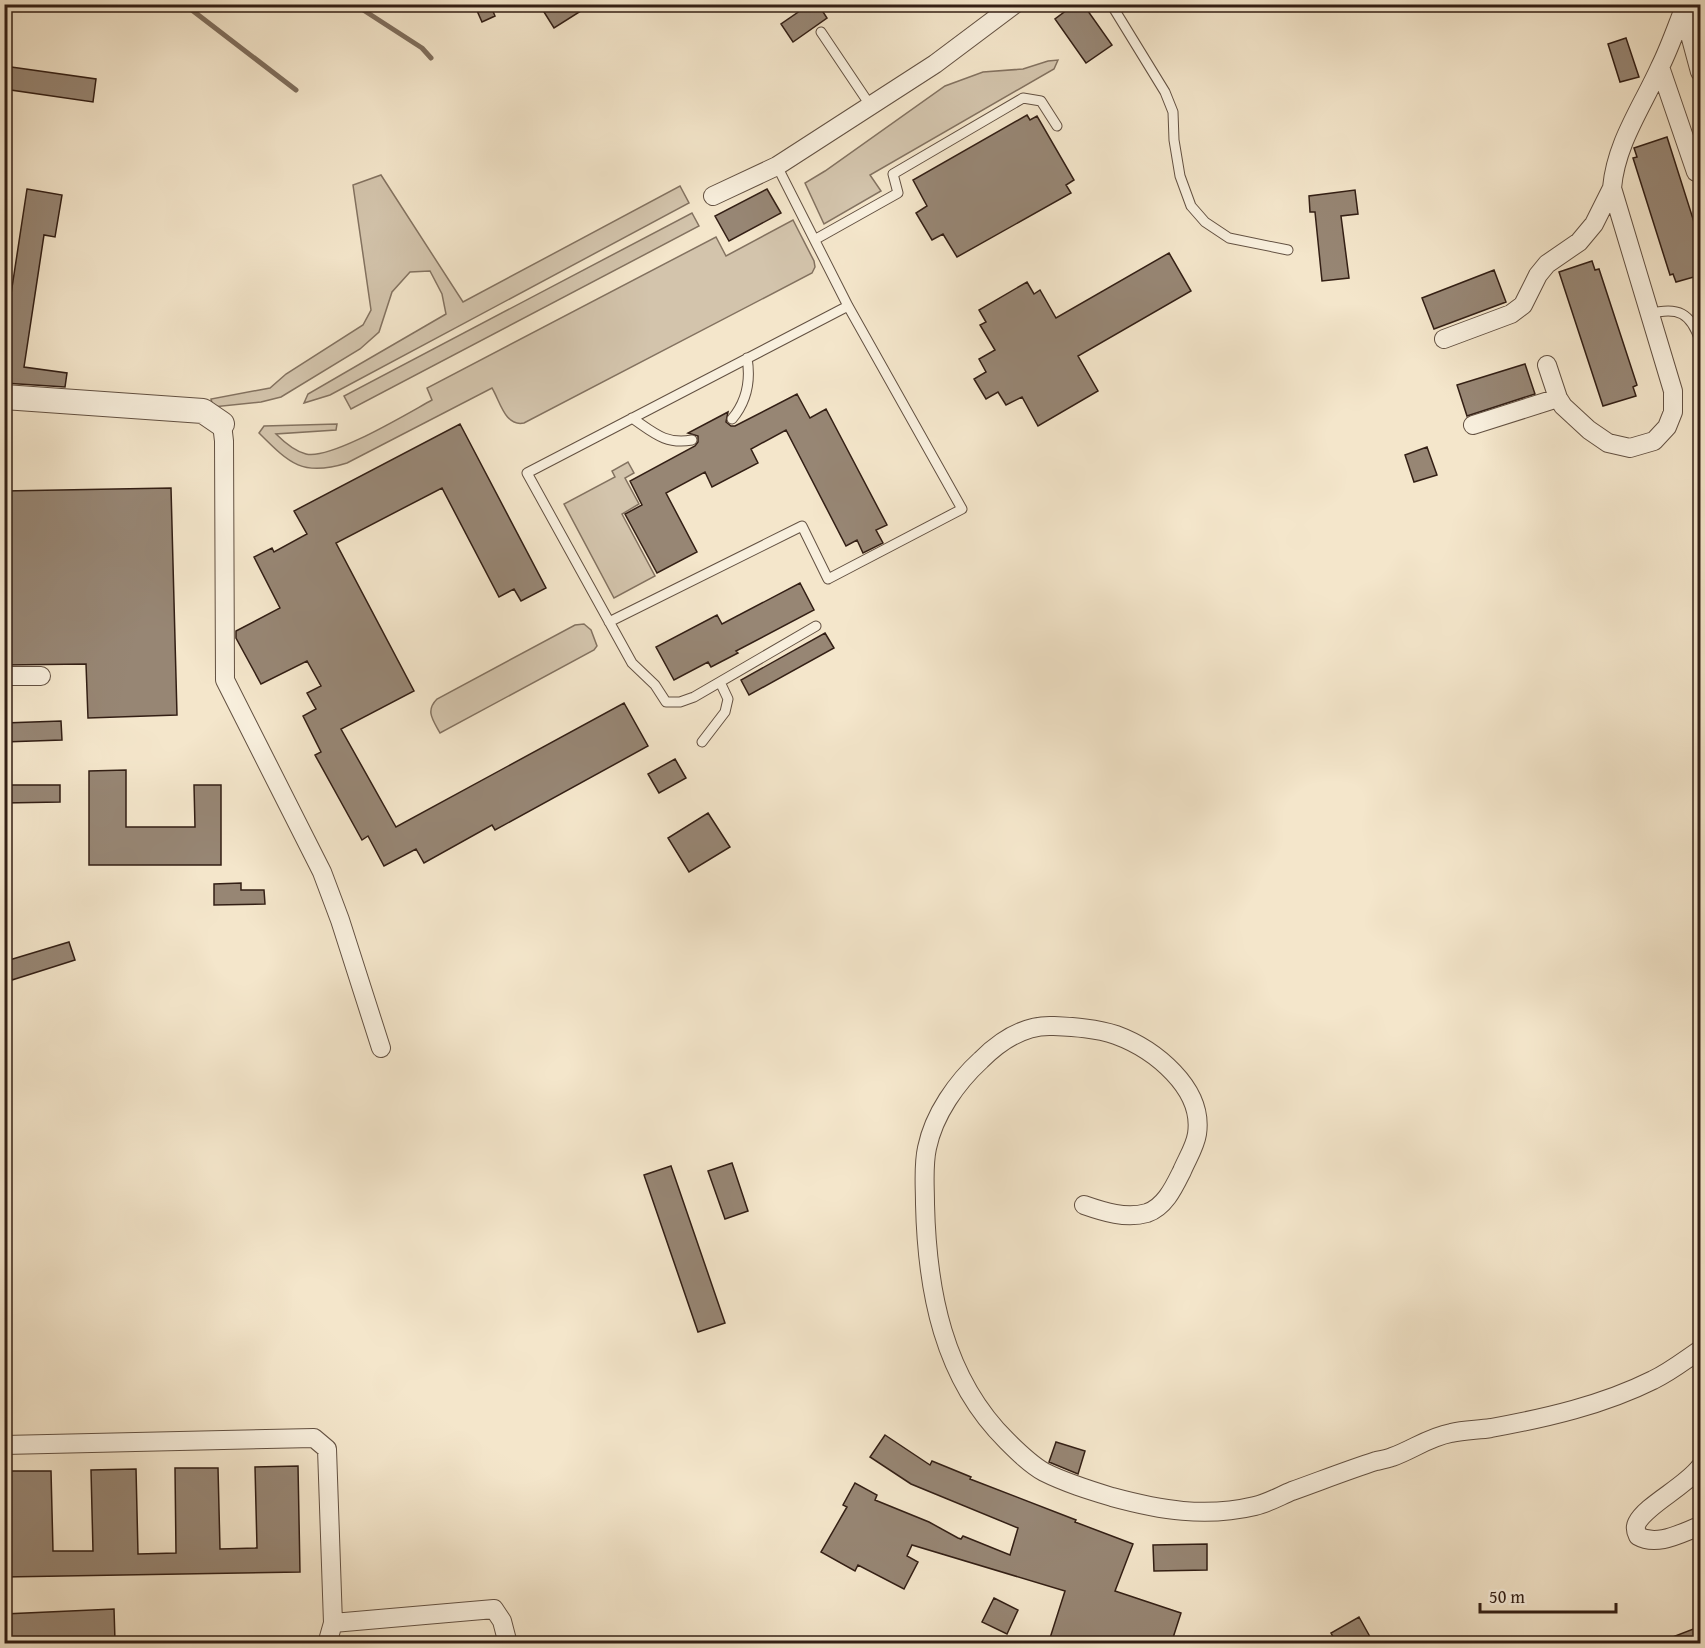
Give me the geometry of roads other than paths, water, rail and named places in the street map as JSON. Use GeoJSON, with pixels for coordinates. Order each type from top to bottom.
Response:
{"type":"FeatureCollection","features":[{"type":"Feature","properties":{"kind":"street"},"geometry":{"type":"LineString","coordinates":[[713,196],[777,166],[934,64],[1015,4]]}},
{"type":"Feature","properties":{"kind":"street"},"geometry":{"type":"LineString","coordinates":[[1444,339],[1511,314],[1523,305],[1546,264],[1579,242],[1594,224],[1612,188],[1618,158],[1631,123],[1689,7]]}},
{"type":"Feature","properties":{"kind":"street"},"geometry":{"type":"LineString","coordinates":[[1689,7],[1701,72]]}},
{"type":"Feature","properties":{"kind":"street"},"geometry":{"type":"LineString","coordinates":[[1660,67],[1696,172]]}},
{"type":"Feature","properties":{"kind":"street"},"geometry":{"type":"LineString","coordinates":[[1547,365],[1563,406],[1589,430],[1608,443],[1630,448],[1654,441],[1667,427],[1673,412],[1673,391],[1612,188]]}},
{"type":"Feature","properties":{"kind":"street"},"geometry":{"type":"LineString","coordinates":[[4,397],[203,411],[222,424],[224,441],[225,680],[322,872],[340,920],[381,1048]]}},
{"type":"Feature","properties":{"kind":"street"},"geometry":{"type":"LineString","coordinates":[[1473,425],[1558,398]]}},
{"type":"Feature","properties":{"kind":"street"},"geometry":{"type":"LineString","coordinates":[[4,676],[41,676]]}},
{"type":"Feature","properties":{"kind":"street"},"geometry":{"type":"LineString","coordinates":[[1084,1205],[1120,1215],[1150,1212],[1160,1206],[1178,1179],[1195,1145],[1198,1120],[1195,1106],[1180,1080],[1151,1054],[1114,1034],[1046,1026],[1030,1029],[1011,1036],[993,1049],[959,1083],[934,1126],[927,1144],[924,1163],[926,1238],[938,1320],[960,1377],[977,1406],[998,1433],[1020,1454],[1039,1469],[1062,1481],[1150,1508],[1206,1512],[1257,1506],[1289,1492],[1393,1457],[1419,1443],[1449,1433],[1485,1429],[1559,1413],[1632,1390],[1670,1371],[1701,1350]]}},
{"type":"Feature","properties":{"kind":"street"},"geometry":{"type":"LineString","coordinates":[[4,1445],[314,1438],[327,1449],[333,1623],[327,1644]]}},
{"type":"Feature","properties":{"kind":"street"},"geometry":{"type":"LineString","coordinates":[[1701,1467],[1693,1477],[1648,1511],[1637,1522],[1635,1531],[1638,1536],[1651,1541],[1670,1538],[1701,1526]]}},
{"type":"Feature","properties":{"kind":"street"},"geometry":{"type":"LineString","coordinates":[[333,1623],[494,1609],[502,1621],[508,1644]]}},
{"type":"Feature","properties":{"kind":"lane"},"geometry":{"type":"LineString","coordinates":[[1111,4],[1165,92],[1173,112],[1174,140],[1180,176],[1191,206],[1205,222],[1229,238],[1288,249]]}},
{"type":"Feature","properties":{"kind":"lane"},"geometry":{"type":"LineString","coordinates":[[821,32],[870,105]]}},
{"type":"Feature","properties":{"kind":"lane"},"geometry":{"type":"LineString","coordinates":[[816,239],[898,193],[893,174],[1023,98],[1041,101],[1057,126]]}},
{"type":"Feature","properties":{"kind":"lane"},"geometry":{"type":"LineString","coordinates":[[609,622],[802,526],[828,579],[962,509],[848,306],[777,166]]}},
{"type":"Feature","properties":{"kind":"lane"},"geometry":{"type":"LineString","coordinates":[[816,626],[720,682],[680,702],[666,702],[655,685],[632,663],[527,473],[848,306]]}},
{"type":"Feature","properties":{"kind":"lane"},"geometry":{"type":"LineString","coordinates":[[1649,314],[1665,310],[1679,312],[1691,320],[1701,341]]}},
{"type":"Feature","properties":{"kind":"lane"},"geometry":{"type":"LineString","coordinates":[[732,419],[741,409],[749,386],[747,358]]}},
{"type":"Feature","properties":{"kind":"lane"},"geometry":{"type":"LineString","coordinates":[[632,418],[656,435],[672,441],[692,440]]}},
{"type":"Feature","properties":{"kind":"lane"},"geometry":{"type":"LineString","coordinates":[[702,742],[726,712],[728,699],[720,682]]}},
{"type":"Feature","properties":{"kind":"waterway"},"geometry":{"type":"LineString","coordinates":[[184,4],[296,90]]}},
{"type":"Feature","properties":{"kind":"waterway"},"geometry":{"type":"LineString","coordinates":[[354,4],[422,48],[431,58]]}}]}
